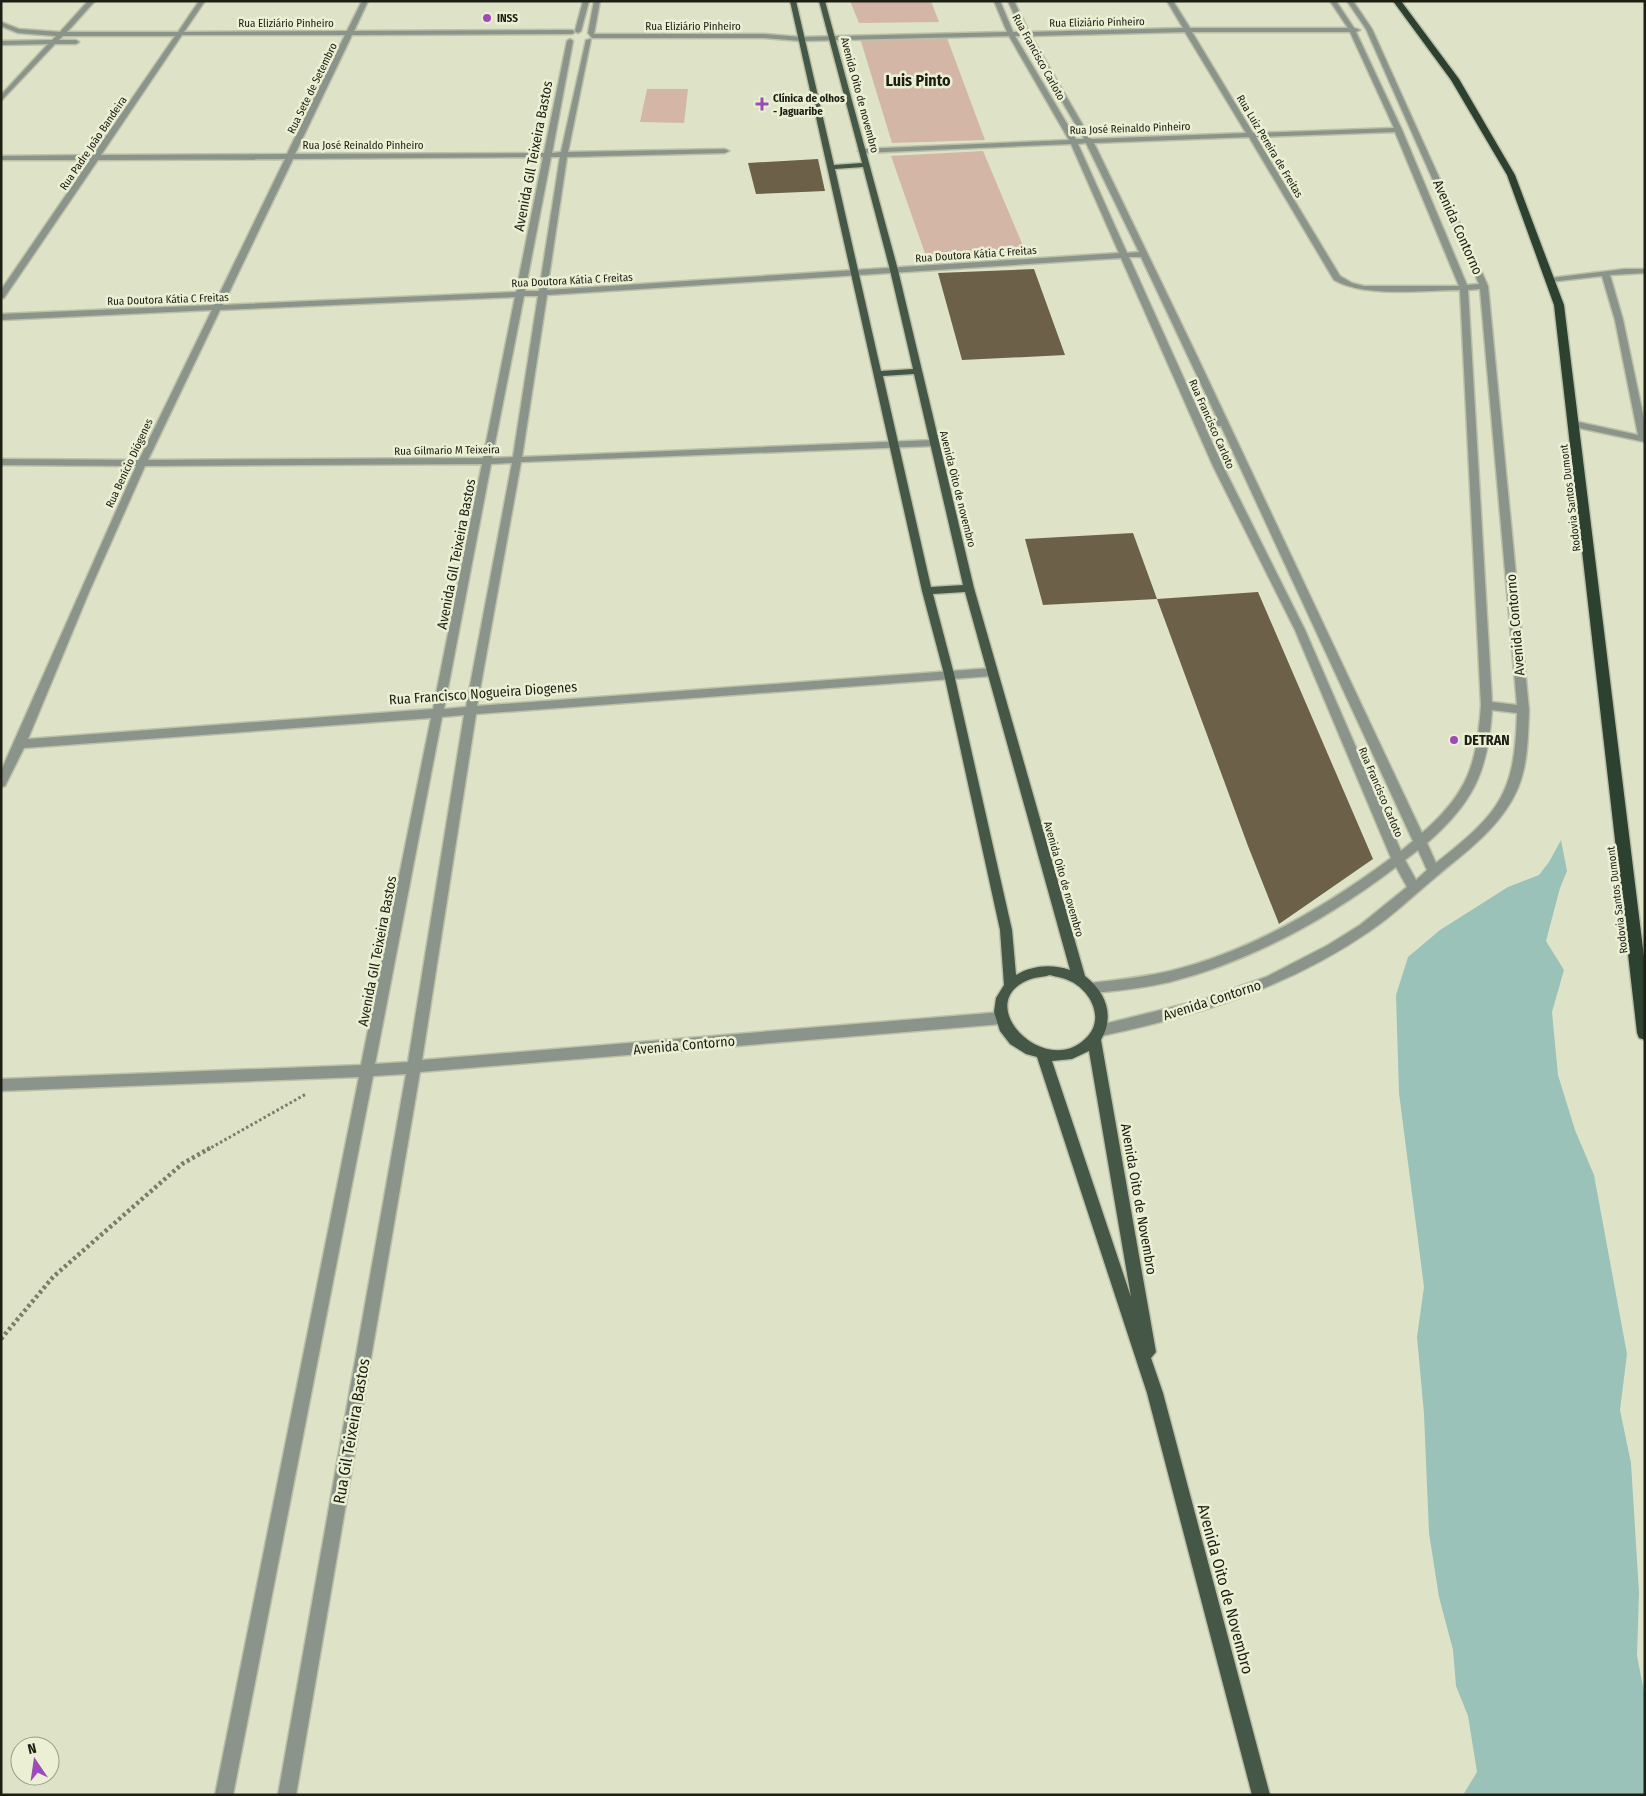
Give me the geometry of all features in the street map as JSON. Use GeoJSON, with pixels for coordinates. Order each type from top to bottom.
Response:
{"type":"FeatureCollection","features":[{"type":"Feature","properties":{"kind":"highway","name":"Rodovia Santos Dumont"},"geometry":{"type":"LineString","coordinates":[[1396,1],[1455,79],[1511,175],[1559,305],[1645,1033]]}},
{"type":"Feature","properties":{"kind":"main road"},"geometry":{"type":"LineString","coordinates":[[793,1],[832,167],[893,445],[927,591],[949,674],[1006,930],[1010,984]]}},
{"type":"Feature","properties":{"kind":"main road","name":"Avenida Oito de novembro"},"geometry":{"type":"LineString","coordinates":[[822,1],[833,32],[894,270],[969,588],[1079,979]]}},
{"type":"Feature","properties":{"kind":"main road"},"geometry":{"type":"LineString","coordinates":[[832,167],[866,165]]}},
{"type":"Feature","properties":{"kind":"main road"},"geometry":{"type":"LineString","coordinates":[[878,374],[917,371]]}},
{"type":"Feature","properties":{"kind":"main road"},"geometry":{"type":"LineString","coordinates":[[927,591],[969,588]]}},
{"type":"Feature","properties":{"kind":"main road"},"geometry":{"type":"LineString","coordinates":[[1050,970],[1065,973],[1079,979],[1090,988],[1099,1001],[1103,1015],[1097,1035],[1084,1048],[1072,1054],[1058,1056],[1043,1054],[1028,1049],[1007,1030],[1002,1018],[1002,1000],[1010,984],[1021,976],[1035,971],[1050,970]]}},
{"type":"Feature","properties":{"kind":"main road","name":"Avenida Oito de Novembro"},"geometry":{"type":"LineString","coordinates":[[1097,1035],[1155,1393]]}},
{"type":"Feature","properties":{"kind":"main road","name":"Avenida Oito de Novembro"},"geometry":{"type":"LineString","coordinates":[[1043,1054],[1155,1393],[1261,1795]]}},
{"type":"Feature","properties":{"kind":"street"},"geometry":{"type":"LineString","coordinates":[[1,99],[92,1]]}},
{"type":"Feature","properties":{"kind":"street","name":"Rua Padre João Bandeira"},"geometry":{"type":"LineString","coordinates":[[1,296],[202,1]]}},
{"type":"Feature","properties":{"kind":"street","name":"Rua Sete de Setembro"},"geometry":{"type":"LineString","coordinates":[[290,157],[365,1]]}},
{"type":"Feature","properties":{"kind":"street"},"geometry":{"type":"LineString","coordinates":[[414,1068],[471,709],[517,460],[557,210],[586,1]]}},
{"type":"Feature","properties":{"kind":"street"},"geometry":{"type":"LineString","coordinates":[[580,38],[598,1]]}},
{"type":"Feature","properties":{"kind":"street","name":"Rua Francisco Carloto"},"geometry":{"type":"LineString","coordinates":[[997,1],[1010,31],[1073,141],[1199,424],[1261,528],[1434,872]]}},
{"type":"Feature","properties":{"kind":"street","name":"Rua Francisco Carloto"},"geometry":{"type":"LineString","coordinates":[[1010,1],[1024,30],[1089,141],[1224,423],[1300,630],[1398,860],[1414,888]]}},
{"type":"Feature","properties":{"kind":"street","name":"Rua Luiz Pereira de Freitas"},"geometry":{"type":"LineString","coordinates":[[1170,1],[1338,278],[1348,285],[1364,288],[1464,288]]}},
{"type":"Feature","properties":{"kind":"street","name":"Avenida Contorno"},"geometry":{"type":"LineString","coordinates":[[1090,988],[1123,986],[1182,974],[1250,950],[1326,910],[1420,844],[1451,811],[1471,783],[1482,759],[1487,705],[1464,288],[1398,130],[1350,26],[1333,1]]}},
{"type":"Feature","properties":{"kind":"street","name":"Avenida Contorno"},"geometry":{"type":"LineString","coordinates":[[1097,1035],[1139,1022],[1208,1005],[1262,985],[1309,962],[1366,928],[1456,854],[1492,820],[1507,799],[1519,770],[1523,710],[1484,286],[1367,26],[1350,1]]}},
{"type":"Feature","properties":{"kind":"street","name":"Rua Eliziário Pinheiro"},"geometry":{"type":"LineString","coordinates":[[1,24],[18,31],[63,34],[350,32],[580,38]]}},
{"type":"Feature","properties":{"kind":"street","name":"Rua Eliziário Pinheiro"},"geometry":{"type":"LineString","coordinates":[[111,42],[764,36],[833,32],[1367,26]]}},
{"type":"Feature","properties":{"kind":"street","name":"Rua Eliziário Pinheiro"},"geometry":{"type":"LineString","coordinates":[[892,29],[1010,31]]}},
{"type":"Feature","properties":{"kind":"street","name":"Avenida GIl Teixeira Bastos"},"geometry":{"type":"LineString","coordinates":[[366,1071],[439,711],[537,210],[546,155],[580,38]]}},
{"type":"Feature","properties":{"kind":"street"},"geometry":{"type":"LineString","coordinates":[[1,43],[83,42]]}},
{"type":"Feature","properties":{"kind":"street","name":"Rua José Reinaldo Pinheiro"},"geometry":{"type":"LineString","coordinates":[[862,151],[1073,141],[1398,130]]}},
{"type":"Feature","properties":{"kind":"street","name":"Rua José Reinaldo Pinheiro"},"geometry":{"type":"LineString","coordinates":[[1,158],[564,155],[725,151]]}},
{"type":"Feature","properties":{"kind":"street","name":"Rua Benício Diógenes"},"geometry":{"type":"LineString","coordinates":[[1,783],[20,744],[84,592],[142,463],[290,157]]}},
{"type":"Feature","properties":{"kind":"street"},"geometry":{"type":"LineString","coordinates":[[1098,198],[1116,197]]}},
{"type":"Feature","properties":{"kind":"street"},"geometry":{"type":"LineString","coordinates":[[537,210],[557,210]]}},
{"type":"Feature","properties":{"kind":"street","name":"Rua Doutora Kátia C Freitas"},"geometry":{"type":"LineString","coordinates":[[1,317],[543,293],[1144,254]]}},
{"type":"Feature","properties":{"kind":"street"},"geometry":{"type":"LineString","coordinates":[[1550,280],[1605,273],[1645,271]]}},
{"type":"Feature","properties":{"kind":"street"},"geometry":{"type":"LineString","coordinates":[[1574,424],[1644,439],[1619,320],[1605,273]]}},
{"type":"Feature","properties":{"kind":"street"},"geometry":{"type":"LineString","coordinates":[[1464,288],[1484,286]]}},
{"type":"Feature","properties":{"kind":"street"},"geometry":{"type":"LineString","coordinates":[[1199,424],[1224,423]]}},
{"type":"Feature","properties":{"kind":"street","name":"Rua Gilmario M Teixeira"},"geometry":{"type":"LineString","coordinates":[[1,462],[488,461],[934,443]]}},
{"type":"Feature","properties":{"kind":"street","name":"Rua Francisco Nogueira Diogenes"},"geometry":{"type":"LineString","coordinates":[[20,744],[439,711],[992,672]]}},
{"type":"Feature","properties":{"kind":"street"},"geometry":{"type":"LineString","coordinates":[[1487,705],[1523,710]]}},
{"type":"Feature","properties":{"kind":"street","name":"Avenida Contorno"},"geometry":{"type":"LineString","coordinates":[[1,1084],[414,1068],[1002,1018]]}},
{"type":"Feature","properties":{"kind":"street","name":"Rua Gil Teixeira Bastos"},"geometry":{"type":"LineString","coordinates":[[287,1795],[414,1068]]}},
{"type":"Feature","properties":{"kind":"street"},"geometry":{"type":"LineString","coordinates":[[224,1795],[366,1071]]}},
{"type":"Feature","properties":{"kind":"path"},"geometry":{"type":"LineString","coordinates":[[1,1339],[53,1277],[182,1164],[308,1093]]}},
{"type":"Feature","properties":{"kind":"shaded area"},"geometry":{"type":"Polygon","coordinates":[[[850,1],[931,1],[939,22],[859,23],[850,1]]]}},
{"type":"Feature","properties":{"kind":"shaded area"},"geometry":{"type":"Polygon","coordinates":[[[860,38],[947,38],[985,140],[892,143],[860,38]]]}},
{"type":"Feature","properties":{"kind":"shaded area"},"geometry":{"type":"Polygon","coordinates":[[[647,89],[688,89],[684,123],[640,122],[647,89]]]}},
{"type":"Feature","properties":{"kind":"shaded area"},"geometry":{"type":"Polygon","coordinates":[[[983,151],[1026,253],[927,259],[891,156],[983,151]]]}},
{"type":"Feature","properties":{"kind":"water"},"geometry":{"type":"Polygon","coordinates":[[[1561,840],[1567,871],[1560,888],[1546,941],[1564,970],[1552,1012],[1558,1075],[1575,1130],[1594,1175],[1627,1354],[1620,1410],[1631,1463],[1639,1593],[1637,1656],[1645,1696],[1645,1795],[1463,1795],[1477,1772],[1468,1716],[1456,1686],[1453,1650],[1439,1597],[1429,1533],[1424,1414],[1417,1337],[1424,1287],[1399,1093],[1396,995],[1408,957],[1440,930],[1508,887],[1539,875],[1549,862],[1561,840]]]}},
{"type":"Feature","properties":{"kind":"building"},"geometry":{"type":"Polygon","coordinates":[[[818,159],[825,191],[756,194],[748,163],[818,159]]]}},
{"type":"Feature","properties":{"kind":"building"},"geometry":{"type":"Polygon","coordinates":[[[1034,269],[1065,355],[962,360],[938,273],[1034,269]]]}},
{"type":"Feature","properties":{"kind":"building"},"geometry":{"type":"Polygon","coordinates":[[[1133,533],[1157,599],[1043,605],[1025,539],[1133,533]]]}},
{"type":"Feature","properties":{"kind":"building"},"geometry":{"type":"Polygon","coordinates":[[[1258,592],[1373,859],[1279,924],[1248,846],[1157,599],[1258,592]]]}},
{"type":"Feature","properties":{"kind":"place","name":"INSS"},"geometry":{"type":"Point","coordinates":[487,18]}},
{"type":"Feature","properties":{"kind":"place","name":"Clínica de olhos - Jaguaribe"},"geometry":{"type":"Point","coordinates":[762,104]}},
{"type":"Feature","properties":{"kind":"place","name":"DETRAN"},"geometry":{"type":"Point","coordinates":[1454,740]}},
{"type":"Feature","properties":{"kind":"district","name":"Luis Pinto"},"geometry":{"type":"Point","coordinates":[918,80]}}]}
